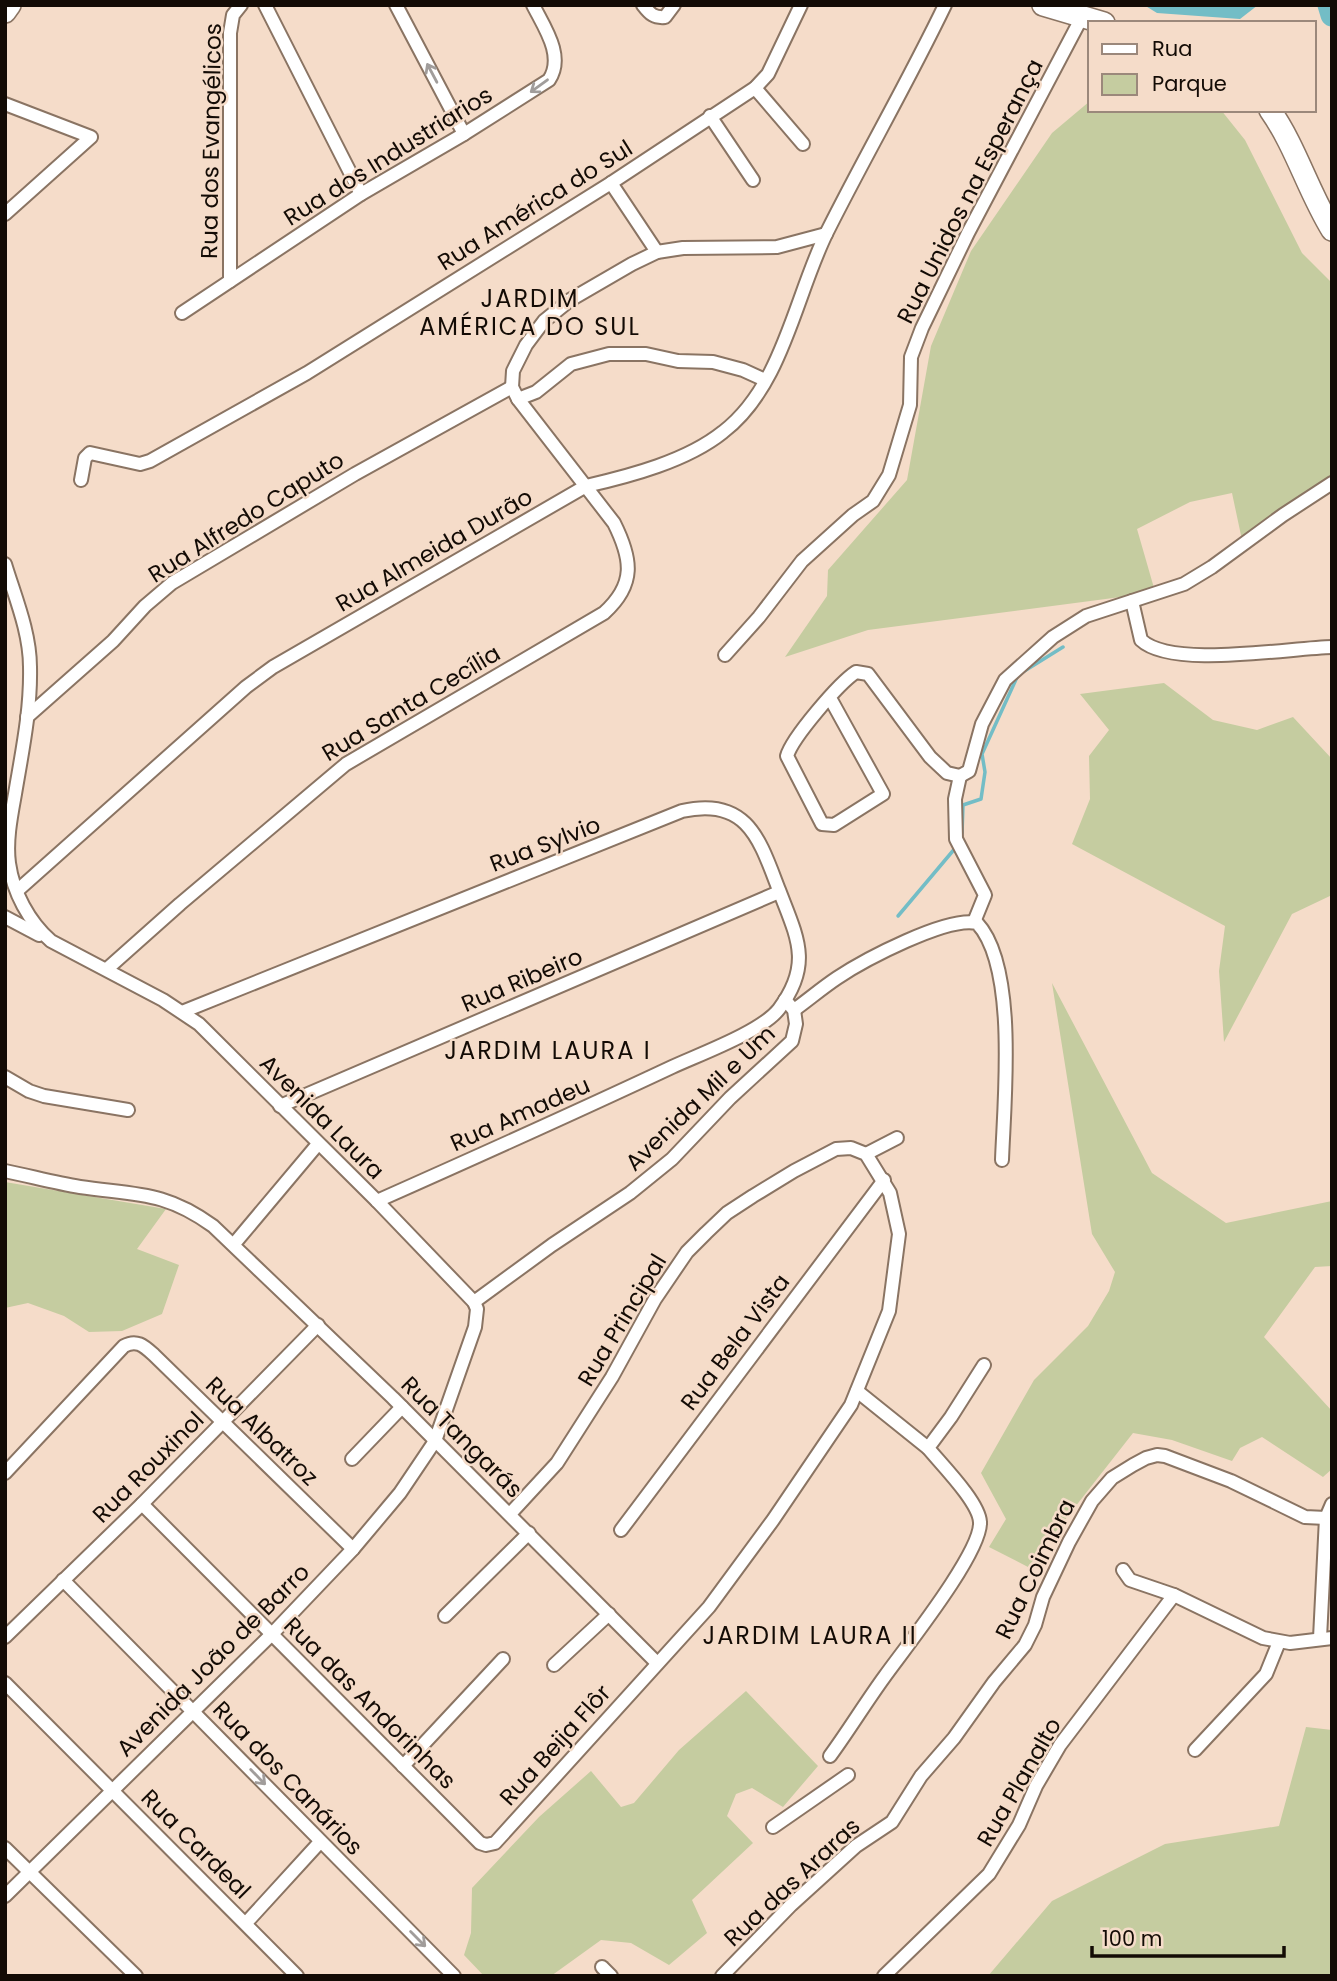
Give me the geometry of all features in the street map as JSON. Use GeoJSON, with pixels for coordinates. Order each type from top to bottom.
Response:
{"type":"FeatureCollection","features":[{"type":"Feature","properties":{"kind":"main road"},"geometry":{"type":"LineString","coordinates":[[5,12],[10,5]]}},
{"type":"Feature","properties":{"kind":"main road"},"geometry":{"type":"LineString","coordinates":[[1043,5],[1095,21]]}},
{"type":"Feature","properties":{"kind":"main road"},"geometry":{"type":"LineString","coordinates":[[1271,112],[1284,130],[1319,210],[1332,230]]}},
{"type":"Feature","properties":{"kind":"street","name":"Rua dos Evangélicos"},"geometry":{"type":"LineString","coordinates":[[230,281],[230,33],[233,15],[241,5]]}},
{"type":"Feature","properties":{"kind":"street"},"geometry":{"type":"LineString","coordinates":[[265,5],[361,194]]}},
{"type":"Feature","properties":{"kind":"street"},"geometry":{"type":"LineString","coordinates":[[396,5],[464,134]]}},
{"type":"Feature","properties":{"kind":"street","name":"Rua dos Industriarios"},"geometry":{"type":"LineString","coordinates":[[182,313],[361,194],[540,86],[554,72],[556,61],[533,5]]}},
{"type":"Feature","properties":{"kind":"street"},"geometry":{"type":"LineString","coordinates":[[643,5],[650,15],[658,17],[665,17],[674,5]]}},
{"type":"Feature","properties":{"kind":"street","name":"Rua América do Sul"},"geometry":{"type":"LineString","coordinates":[[81,480],[85,458],[90,453],[140,464],[150,461],[307,373],[611,183],[755,88],[768,74],[801,5]]}},
{"type":"Feature","properties":{"kind":"street","name":"Rua Almeida Durão"},"geometry":{"type":"LineString","coordinates":[[18,890],[246,687],[273,667],[586,486],[641,473],[709,442],[724,431],[748,407],[765,380],[792,323],[826,234],[945,5]]}},
{"type":"Feature","properties":{"kind":"street","name":"Rua Unidos na Esperança"},"geometry":{"type":"LineString","coordinates":[[725,655],[759,617],[802,561],[853,515],[873,501],[888,475],[910,405],[911,357],[922,328],[968,233],[1082,18]]}},
{"type":"Feature","properties":{"kind":"street"},"geometry":{"type":"LineString","coordinates":[[755,88],[803,144]]}},
{"type":"Feature","properties":{"kind":"street"},"geometry":{"type":"LineString","coordinates":[[5,104],[91,137],[5,214]]}},
{"type":"Feature","properties":{"kind":"street"},"geometry":{"type":"LineString","coordinates":[[710,116],[753,180]]}},
{"type":"Feature","properties":{"kind":"street"},"geometry":{"type":"LineString","coordinates":[[611,183],[657,252]]}},
{"type":"Feature","properties":{"kind":"street"},"geometry":{"type":"LineString","coordinates":[[515,393],[513,371],[544,321],[570,300],[657,252],[683,248],[776,247],[826,234]]}},
{"type":"Feature","properties":{"kind":"street","name":"Rua Alfredo Caputo"},"geometry":{"type":"LineString","coordinates":[[27,717],[113,641],[145,606],[172,583],[355,474],[515,393],[536,392],[571,364],[609,354],[646,354],[678,361],[713,362],[743,370],[765,380]]}},
{"type":"Feature","properties":{"kind":"street","name":"Rua Santa Cecília"},"geometry":{"type":"LineString","coordinates":[[107,969],[190,895],[346,764],[604,614],[613,605],[626,584],[628,569],[626,554],[614,523],[515,393]]}},
{"type":"Feature","properties":{"kind":"street"},"geometry":{"type":"LineString","coordinates":[[830,698],[883,794],[834,825],[822,824],[788,756],[792,744],[830,698],[852,674],[868,674],[930,757],[947,773],[960,776],[969,771],[982,724],[1005,680],[1071,624],[1104,609],[1184,584],[1332,483]]}},
{"type":"Feature","properties":{"kind":"street"},"geometry":{"type":"LineString","coordinates":[[5,564],[27,638],[30,666],[27,717],[7,865]]}},
{"type":"Feature","properties":{"kind":"street"},"geometry":{"type":"LineString","coordinates":[[1132,601],[1141,640],[1160,650],[1191,656],[1332,647]]}},
{"type":"Feature","properties":{"kind":"street"},"geometry":{"type":"LineString","coordinates":[[960,776],[955,799],[956,839],[985,895],[975,923],[993,952],[999,972],[1005,1022],[1002,1160]]}},
{"type":"Feature","properties":{"kind":"street","name":"Rua Sylvio"},"geometry":{"type":"LineString","coordinates":[[182,1012],[682,811],[696,808],[731,814],[748,825],[763,848],[799,943],[799,973],[789,1005]]}},
{"type":"Feature","properties":{"kind":"street","name":"Avenida Laura"},"geometry":{"type":"LineString","coordinates":[[7,865],[34,924],[51,941],[107,969],[199,1024],[474,1302]]}},
{"type":"Feature","properties":{"kind":"street","name":"Rua Ribeiro"},"geometry":{"type":"LineString","coordinates":[[280,1106],[779,892]]}},
{"type":"Feature","properties":{"kind":"street"},"geometry":{"type":"LineString","coordinates":[[5,917],[51,941]]}},
{"type":"Feature","properties":{"kind":"street","name":"Avenida Mil e Um"},"geometry":{"type":"LineString","coordinates":[[474,1302],[630,1193],[672,1159],[730,1098],[792,1041],[796,1024],[789,1005],[912,938],[952,923],[975,923]]}},
{"type":"Feature","properties":{"kind":"street","name":"Rua Amadeu"},"geometry":{"type":"LineString","coordinates":[[377,1201],[529,1134],[751,1030],[789,1005]]}},
{"type":"Feature","properties":{"kind":"street"},"geometry":{"type":"LineString","coordinates":[[5,1077],[44,1096],[128,1110]]}},
{"type":"Feature","properties":{"kind":"street"},"geometry":{"type":"LineString","coordinates":[[884,1180],[866,1154],[897,1138]]}},
{"type":"Feature","properties":{"kind":"street"},"geometry":{"type":"LineString","coordinates":[[234,1244],[318,1144]]}},
{"type":"Feature","properties":{"kind":"street","name":"Rua Principal"},"geometry":{"type":"LineString","coordinates":[[510,1514],[557,1463],[612,1377],[655,1299],[687,1252],[727,1213],[794,1171],[836,1149],[850,1148],[866,1154]]}},
{"type":"Feature","properties":{"kind":"street","name":"Rua Tangarás"},"geometry":{"type":"LineString","coordinates":[[5,1171],[77,1187],[134,1193],[167,1200],[193,1212],[234,1244],[318,1325],[657,1663]]}},
{"type":"Feature","properties":{"kind":"street","name":"Rua Beija Flôr"},"geometry":{"type":"LineString","coordinates":[[480,1843],[495,1843],[709,1607],[842,1420],[857,1391],[889,1311],[899,1234],[890,1192],[884,1180]]}},
{"type":"Feature","properties":{"kind":"street","name":"Rua Bela Vista"},"geometry":{"type":"LineString","coordinates":[[621,1530],[884,1180]]}},
{"type":"Feature","properties":{"kind":"street"},"geometry":{"type":"LineString","coordinates":[[435,1441],[475,1327],[478,1316],[474,1302]]}},
{"type":"Feature","properties":{"kind":"street","name":"Rua Rouxinol"},"geometry":{"type":"LineString","coordinates":[[5,1637],[142,1504],[318,1325]]}},
{"type":"Feature","properties":{"kind":"street","name":"Rua Albatroz"},"geometry":{"type":"LineString","coordinates":[[5,1473],[124,1346],[130,1343],[141,1344],[353,1549]]}},
{"type":"Feature","properties":{"kind":"street"},"geometry":{"type":"LineString","coordinates":[[928,1448],[984,1365]]}},
{"type":"Feature","properties":{"kind":"street"},"geometry":{"type":"LineString","coordinates":[[830,1756],[941,1601],[962,1567],[979,1531],[980,1520],[969,1500],[928,1448],[857,1391]]}},
{"type":"Feature","properties":{"kind":"street"},"geometry":{"type":"LineString","coordinates":[[352,1459],[402,1407]]}},
{"type":"Feature","properties":{"kind":"street","name":"Avenida João de Barro"},"geometry":{"type":"LineString","coordinates":[[5,1896],[272,1634],[353,1549],[400,1493],[435,1441]]}},
{"type":"Feature","properties":{"kind":"street","name":"Rua Coimbra"},"geometry":{"type":"LineString","coordinates":[[892,1822],[921,1776],[954,1738],[994,1682],[1025,1645],[1035,1625],[1043,1597],[1069,1542],[1092,1501],[1111,1479],[1146,1458],[1157,1455],[1231,1481],[1305,1517],[1326,1518]]}},
{"type":"Feature","properties":{"kind":"street","name":"Rua das Andorinhas"},"geometry":{"type":"LineString","coordinates":[[142,1504],[480,1843]]}},
{"type":"Feature","properties":{"kind":"street"},"geometry":{"type":"LineString","coordinates":[[1123,1570],[1130,1580],[1174,1595],[1241,1629],[1279,1642],[1326,1638],[1326,1518],[1332,1504]]}},
{"type":"Feature","properties":{"kind":"street"},"geometry":{"type":"LineString","coordinates":[[445,1616],[529,1533]]}},
{"type":"Feature","properties":{"kind":"street","name":"Rua dos Canários"},"geometry":{"type":"LineString","coordinates":[[63,1580],[454,1976]]}},
{"type":"Feature","properties":{"kind":"street","name":"Rua Planalto"},"geometry":{"type":"LineString","coordinates":[[884,1976],[989,1874],[1019,1825],[1036,1786],[1060,1745],[1174,1595]]}},
{"type":"Feature","properties":{"kind":"street"},"geometry":{"type":"LineString","coordinates":[[554,1665],[608,1614]]}},
{"type":"Feature","properties":{"kind":"street"},"geometry":{"type":"LineString","coordinates":[[1195,1750],[1266,1674],[1279,1642]]}},
{"type":"Feature","properties":{"kind":"street"},"geometry":{"type":"LineString","coordinates":[[403,1766],[503,1660]]}},
{"type":"Feature","properties":{"kind":"street","name":"Rua Cardeal"},"geometry":{"type":"LineString","coordinates":[[5,1683],[297,1976]]}},
{"type":"Feature","properties":{"kind":"street"},"geometry":{"type":"LineString","coordinates":[[773,1827],[848,1775]]}},
{"type":"Feature","properties":{"kind":"street","name":"Rua das Araras"},"geometry":{"type":"LineString","coordinates":[[722,1976],[791,1905],[856,1846],[892,1822]]}},
{"type":"Feature","properties":{"kind":"street"},"geometry":{"type":"LineString","coordinates":[[246,1923],[320,1842]]}},
{"type":"Feature","properties":{"kind":"street"},"geometry":{"type":"LineString","coordinates":[[5,1848],[136,1976]]}},
{"type":"Feature","properties":{"kind":"green space"},"geometry":{"type":"Polygon","coordinates":[[[1088,103],[1088,112],[1223,112],[1245,140],[1302,253],[1332,283],[1332,478],[1280,508],[1242,540],[1232,493],[1190,502],[1137,529],[1154,588],[1136,595],[868,630],[785,657],[827,596],[828,570],[907,480],[931,346],[971,251],[1052,133],[1088,103]]]}},
{"type":"Feature","properties":{"kind":"green space"},"geometry":{"type":"Polygon","coordinates":[[[1164,683],[1213,720],[1257,730],[1293,717],[1332,759],[1332,895],[1292,914],[1224,1042],[1219,971],[1225,926],[1072,844],[1090,799],[1089,756],[1109,730],[1080,694],[1164,683]]]}},
{"type":"Feature","properties":{"kind":"green space"},"geometry":{"type":"Polygon","coordinates":[[[1052,983],[1152,1173],[1226,1223],[1332,1201],[1332,1266],[1315,1267],[1264,1337],[1332,1411],[1332,1469],[1323,1477],[1262,1437],[1240,1448],[1232,1461],[1172,1440],[1133,1433],[1028,1567],[989,1547],[1006,1519],[981,1473],[1034,1380],[1088,1326],[1109,1291],[1115,1272],[1092,1234],[1052,983]]]}},
{"type":"Feature","properties":{"kind":"green space"},"geometry":{"type":"Polygon","coordinates":[[[5,1182],[166,1209],[137,1249],[179,1265],[162,1314],[122,1331],[89,1332],[64,1316],[28,1303],[5,1308],[5,1182]]]}},
{"type":"Feature","properties":{"kind":"green space"},"geometry":{"type":"Polygon","coordinates":[[[746,1691],[818,1766],[783,1807],[752,1788],[736,1794],[727,1816],[753,1843],[692,1900],[707,1933],[669,1965],[631,1943],[601,1940],[551,1976],[484,1976],[464,1955],[471,1933],[472,1888],[539,1817],[591,1771],[621,1807],[634,1803],[679,1750],[746,1691]]]}},
{"type":"Feature","properties":{"kind":"green space"},"geometry":{"type":"Polygon","coordinates":[[[1306,1727],[1332,1730],[1332,1976],[988,1976],[1052,1901],[1165,1844],[1279,1826],[1306,1727]]]}},
{"type":"Feature","properties":{"kind":"water"},"geometry":{"type":"Polygon","coordinates":[[[1144,5],[1258,5],[1240,19],[1157,13],[1144,5]]]}},
{"type":"Feature","properties":{"kind":"waterway"},"geometry":{"type":"LineString","coordinates":[[1329,5],[1332,15]]}},
{"type":"Feature","properties":{"kind":"waterway"},"geometry":{"type":"LineString","coordinates":[[962,833],[963,805],[981,799],[985,772],[982,754],[1018,675],[1063,647]]}},
{"type":"Feature","properties":{"kind":"waterway"},"geometry":{"type":"LineString","coordinates":[[898,916],[957,846]]}},
{"type":"Feature","properties":{"kind":"district","name":"JARDIM AMÉRICA DO SUL"},"geometry":{"type":"Point","coordinates":[530,312]}},
{"type":"Feature","properties":{"kind":"district","name":"JARDIM LAURA I"},"geometry":{"type":"Point","coordinates":[548,1050]}},
{"type":"Feature","properties":{"kind":"district","name":"JARDIM LAURA II"},"geometry":{"type":"Point","coordinates":[810,1635]}}]}
